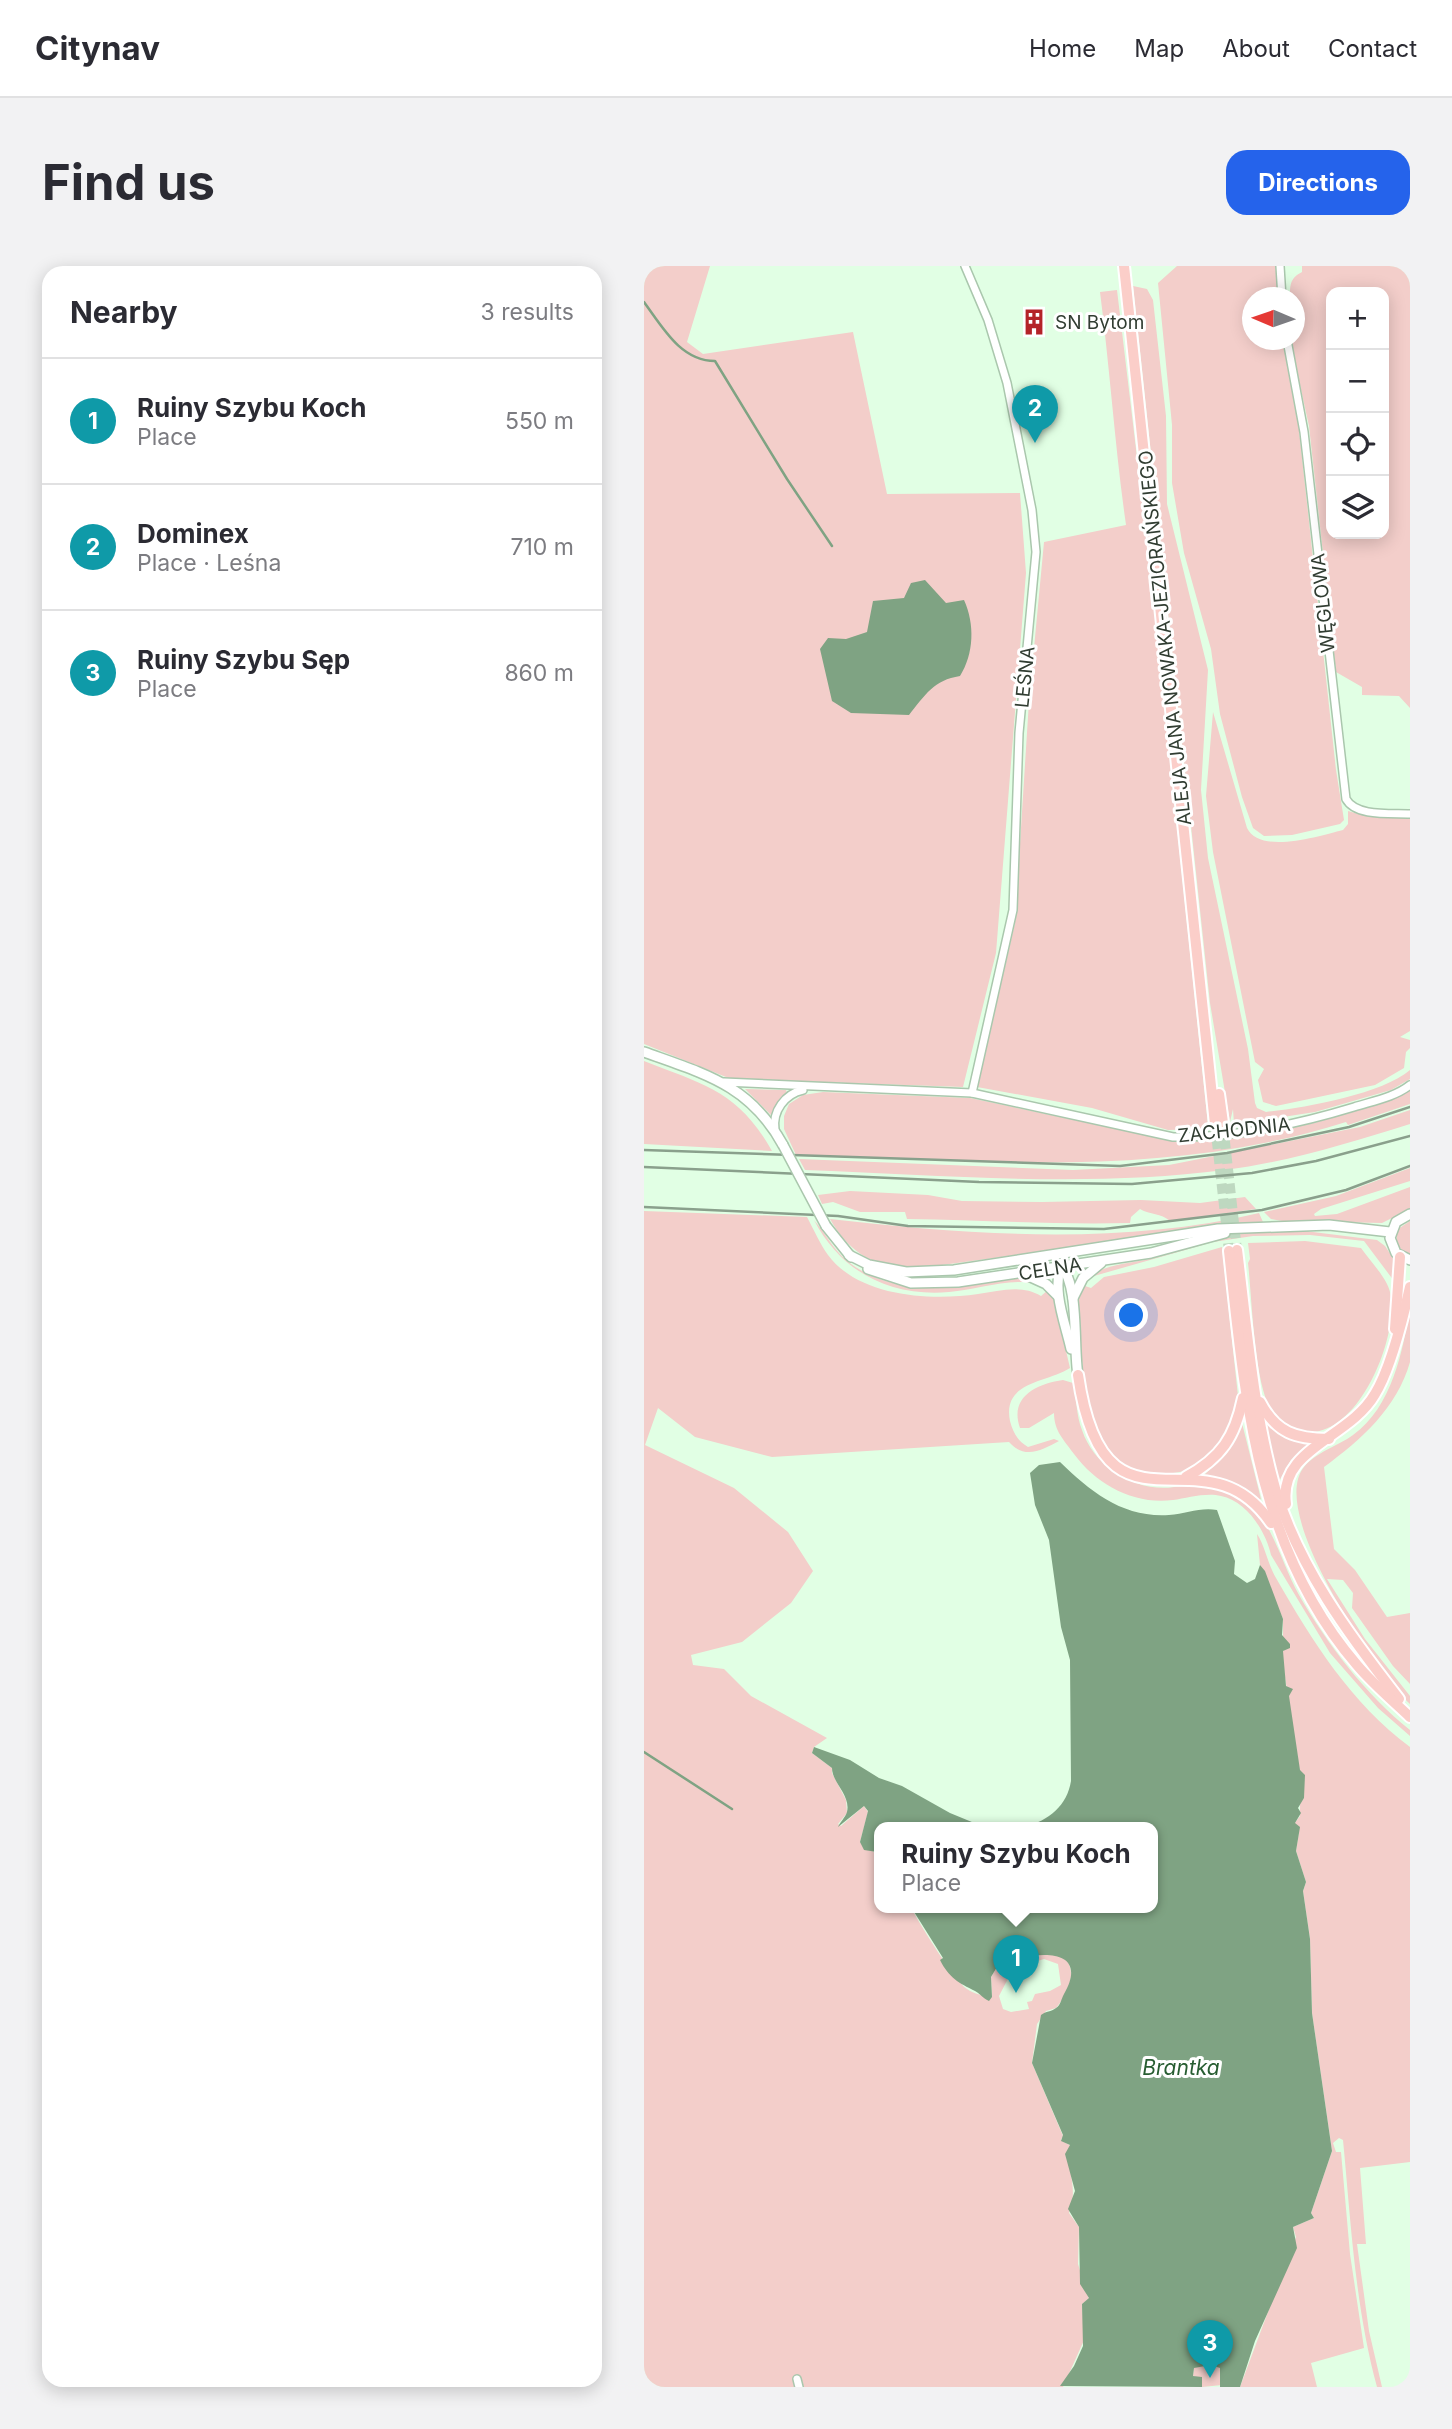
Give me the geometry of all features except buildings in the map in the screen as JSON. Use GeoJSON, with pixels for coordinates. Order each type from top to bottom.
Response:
{"type":"FeatureCollection","features":[{"type":"Feature","properties":{"kind":"main road","name":"ALEJA JANA NOWAKA-JEZIORAŃSKIEGO"},"geometry":{"type":"LineString","coordinates":[[1124,266],[1219,1123]]}},
{"type":"Feature","properties":{"kind":"main road"},"geometry":{"type":"LineString","coordinates":[[1233,1250],[1260,1474],[1279,1534]]}},
{"type":"Feature","properties":{"kind":"main road"},"geometry":{"type":"LineString","coordinates":[[1291,1531],[1284,1492],[1290,1472],[1306,1453],[1353,1422],[1376,1394],[1388,1367],[1405,1259]]}},
{"type":"Feature","properties":{"kind":"main road"},"geometry":{"type":"LineString","coordinates":[[1395,1335],[1410,1287]]}},
{"type":"Feature","properties":{"kind":"main road"},"geometry":{"type":"LineString","coordinates":[[1077,1371],[1087,1423],[1098,1447],[1109,1460],[1131,1475],[1147,1480],[1223,1482],[1238,1488],[1256,1501],[1279,1534],[1331,1632],[1357,1666],[1410,1714]]}},
{"type":"Feature","properties":{"kind":"main road"},"geometry":{"type":"LineString","coordinates":[[1249,1391],[1276,1426],[1296,1437],[1329,1439]]}},
{"type":"Feature","properties":{"kind":"main road"},"geometry":{"type":"LineString","coordinates":[[1182,1479],[1208,1465],[1222,1453],[1238,1424],[1249,1391]]}},
{"type":"Feature","properties":{"kind":"main road"},"geometry":{"type":"LineString","coordinates":[[1249,1391],[1275,1489],[1314,1579],[1338,1617],[1410,1714]]}},
{"type":"Feature","properties":{"kind":"street","name":"LEŚNA"},"geometry":{"type":"LineString","coordinates":[[965,266],[988,320],[1007,383],[1032,510],[1036,552],[1019,733],[1013,910],[972,1093]]}},
{"type":"Feature","properties":{"kind":"street"},"geometry":{"type":"LineString","coordinates":[[1280,266],[1281,287]]}},
{"type":"Feature","properties":{"kind":"street","name":"WĘGLOWA"},"geometry":{"type":"LineString","coordinates":[[1289,350],[1304,432],[1346,799],[1350,805],[1359,809],[1410,814]]}},
{"type":"Feature","properties":{"kind":"street"},"geometry":{"type":"LineString","coordinates":[[644,1052],[724,1082],[760,1110],[775,1131]]}},
{"type":"Feature","properties":{"kind":"street","name":"ZACHODNIA"},"geometry":{"type":"LineString","coordinates":[[724,1082],[972,1093],[1148,1134],[1187,1137],[1264,1129],[1309,1120],[1378,1099],[1410,1085]]}},
{"type":"Feature","properties":{"kind":"street"},"geometry":{"type":"LineString","coordinates":[[775,1131],[776,1113],[786,1099],[795,1092],[821,1088]]}},
{"type":"Feature","properties":{"kind":"street","name":"CELNA"},"geometry":{"type":"LineString","coordinates":[[775,1131],[825,1226],[849,1255],[872,1271],[911,1283],[958,1282],[1061,1265],[1105,1261],[1151,1253],[1254,1226]]}},
{"type":"Feature","properties":{"kind":"street"},"geometry":{"type":"LineString","coordinates":[[1405,1259],[1391,1243],[1390,1232],[1396,1222],[1410,1214]]}},
{"type":"Feature","properties":{"kind":"street","name":"CELNA"},"geometry":{"type":"LineString","coordinates":[[849,1255],[869,1265],[906,1272],[954,1270],[1184,1234],[1254,1226],[1329,1225],[1390,1232]]}},
{"type":"Feature","properties":{"kind":"street"},"geometry":{"type":"LineString","coordinates":[[1077,1371],[1058,1296],[1061,1265],[1081,1251]]}},
{"type":"Feature","properties":{"kind":"street"},"geometry":{"type":"LineString","coordinates":[[1034,1258],[1061,1265],[1069,1278],[1073,1298],[1077,1371]]}},
{"type":"Feature","properties":{"kind":"street"},"geometry":{"type":"LineString","coordinates":[[1073,1298],[1083,1278],[1105,1261]]}},
{"type":"Feature","properties":{"kind":"street"},"geometry":{"type":"LineString","coordinates":[[1019,1274],[1036,1278],[1058,1296]]}},
{"type":"Feature","properties":{"kind":"shaded area"},"geometry":{"type":"Polygon","coordinates":[[[644,266],[710,266],[687,342],[703,354],[853,332],[887,494],[1020,493],[1026,573],[996,953],[963,1087],[731,1079],[644,1044],[644,266]]]}},
{"type":"Feature","properties":{"kind":"shaded area"},"geometry":{"type":"Polygon","coordinates":[[[1177,266],[1276,266],[1277,287],[1242,287],[1242,350],[1285,350],[1295,393],[1336,770],[1344,820],[1340,824],[1292,835],[1264,836],[1253,828],[1242,797],[1220,714],[1211,649],[1184,553],[1172,483],[1172,425],[1158,283],[1177,266]]]}},
{"type":"Feature","properties":{"kind":"shaded area"},"geometry":{"type":"Polygon","coordinates":[[[1302,266],[1410,266],[1410,708],[1399,696],[1362,695],[1362,687],[1336,672],[1309,426],[1292,350],[1305,350],[1305,287],[1291,287],[1295,277],[1302,272],[1302,266]]]}},
{"type":"Feature","properties":{"kind":"shaded area"},"geometry":{"type":"Polygon","coordinates":[[[1133,286],[1147,289],[1153,300],[1166,416],[1167,504],[1208,670],[1201,790],[1208,858],[1248,1049],[1255,1103],[1257,1108],[1266,1112],[1321,1103],[1381,1086],[1410,1070],[1410,1079],[1391,1090],[1315,1112],[1204,1129],[1168,1130],[1092,1108],[977,1087],[1015,923],[1029,701],[1044,542],[1126,525],[1100,292],[1117,290],[1148,549],[1208,1125],[1234,1124],[1233,1109],[1230,1122],[1210,1003],[1133,286]]]}},
{"type":"Feature","properties":{"kind":"shaded area"},"geometry":{"type":"Polygon","coordinates":[[[1213,712],[1247,828],[1254,836],[1264,841],[1277,842],[1306,839],[1343,830],[1348,824],[1348,811],[1362,815],[1410,817],[1410,1031],[1400,1037],[1410,1040],[1410,1048],[1406,1052],[1404,1068],[1375,1085],[1276,1106],[1263,1102],[1258,1080],[1264,1069],[1255,1062],[1213,852],[1206,796],[1213,712]]]}},
{"type":"Feature","properties":{"kind":"shaded area"},"geometry":{"type":"Polygon","coordinates":[[[644,1061],[702,1084],[733,1102],[759,1131],[772,1151],[644,1144],[644,1061]]]}},
{"type":"Feature","properties":{"kind":"shaded area"},"geometry":{"type":"Polygon","coordinates":[[[745,1089],[786,1090],[787,1093],[772,1116],[745,1089]]]}},
{"type":"Feature","properties":{"kind":"shaded area"},"geometry":{"type":"Polygon","coordinates":[[[1410,1091],[1410,1104],[1348,1125],[1346,1122],[1277,1140],[1209,1152],[1141,1159],[1005,1162],[796,1155],[784,1129],[784,1116],[789,1104],[803,1095],[823,1092],[970,1098],[1185,1143],[1278,1131],[1318,1122],[1410,1091]]]}},
{"type":"Feature","properties":{"kind":"shaded area"},"geometry":{"type":"Polygon","coordinates":[[[1410,1110],[1410,1124],[1341,1145],[1249,1167],[1173,1175],[1015,1179],[910,1175],[805,1170],[799,1159],[1073,1170],[1169,1165],[1360,1127],[1410,1110]]]}},
{"type":"Feature","properties":{"kind":"shaded area"},"geometry":{"type":"Polygon","coordinates":[[[1410,1168],[1410,1181],[1321,1209],[1314,1214],[1337,1214],[1410,1187],[1410,1209],[1382,1223],[1282,1221],[1271,1219],[1264,1212],[1336,1196],[1410,1168]]]}},
{"type":"Feature","properties":{"kind":"shaded area"},"geometry":{"type":"Polygon","coordinates":[[[850,1191],[928,1195],[962,1201],[1141,1200],[1200,1203],[1245,1197],[1256,1209],[1170,1221],[1140,1209],[1131,1217],[1130,1223],[907,1219],[905,1212],[860,1212],[833,1202],[822,1204],[818,1195],[850,1191]]]}},
{"type":"Feature","properties":{"kind":"shaded area"},"geometry":{"type":"Polygon","coordinates":[[[644,1211],[807,1217],[825,1251],[841,1269],[877,1288],[939,1297],[1018,1289],[1041,1296],[1048,1290],[1054,1299],[1070,1368],[1028,1385],[1013,1398],[1009,1408],[1013,1429],[1024,1445],[1028,1447],[1054,1439],[1059,1441],[1040,1450],[1021,1451],[1009,1442],[772,1457],[695,1437],[658,1408],[645,1445],[734,1488],[788,1532],[813,1571],[791,1603],[742,1642],[691,1655],[693,1665],[724,1669],[751,1696],[827,1738],[814,1747],[812,1753],[832,1768],[846,1800],[847,1813],[838,1824],[841,1826],[864,1806],[868,1812],[860,1842],[874,1852],[874,1913],[915,1913],[961,1984],[979,1994],[992,1997],[991,1977],[1000,1962],[1052,1954],[1062,1956],[1068,1962],[1071,1973],[1069,1987],[1056,2008],[1046,2011],[1037,2024],[1032,2063],[1063,2136],[1061,2140],[1071,2146],[1073,2196],[1069,2213],[1079,2227],[1078,2264],[1089,2299],[1082,2304],[1085,2338],[1063,2387],[644,2387],[644,1211]],[[1044,1959],[1013,1969],[999,1996],[1003,2009],[1011,2012],[1029,2009],[1027,2002],[1032,2001],[1035,1994],[1061,1985],[1058,1964],[1044,1959]]]}},
{"type":"Feature","properties":{"kind":"shaded area"},"geometry":{"type":"Polygon","coordinates":[[[1259,1213],[1263,1222],[905,1270],[881,1264],[861,1254],[844,1239],[830,1219],[991,1233],[1099,1234],[1153,1230],[1259,1213]]]}},
{"type":"Feature","properties":{"kind":"shaded area"},"geometry":{"type":"Polygon","coordinates":[[[814,1220],[847,1261],[890,1282],[935,1287],[1027,1278],[1039,1285],[1015,1282],[958,1291],[927,1292],[887,1285],[853,1267],[838,1254],[814,1220]]]}},
{"type":"Feature","properties":{"kind":"shaded area"},"geometry":{"type":"Polygon","coordinates":[[[1410,1221],[1410,1255],[1400,1248],[1396,1237],[1398,1229],[1410,1221]]]}},
{"type":"Feature","properties":{"kind":"shaded area"},"geometry":{"type":"Polygon","coordinates":[[[1259,1231],[1305,1231],[1377,1240],[1385,1246],[1397,1264],[1394,1281],[1364,1241],[1310,1235],[1253,1236],[1213,1242],[1087,1278],[1111,1267],[1219,1239],[1259,1231]]]}},
{"type":"Feature","properties":{"kind":"shaded area"},"geometry":{"type":"Polygon","coordinates":[[[1305,1241],[1361,1248],[1382,1275],[1390,1292],[1388,1336],[1368,1386],[1353,1408],[1336,1424],[1316,1432],[1295,1429],[1284,1424],[1273,1413],[1265,1397],[1257,1360],[1248,1263],[1248,1243],[1305,1241]]]}},
{"type":"Feature","properties":{"kind":"shaded area"},"geometry":{"type":"Polygon","coordinates":[[[1222,1247],[1238,1396],[1232,1428],[1223,1446],[1213,1457],[1200,1465],[1186,1471],[1169,1473],[1137,1470],[1112,1455],[1093,1422],[1085,1385],[1078,1322],[1082,1285],[1091,1288],[1104,1277],[1154,1267],[1222,1247]]]}},
{"type":"Feature","properties":{"kind":"shaded area"},"geometry":{"type":"Polygon","coordinates":[[[1410,1307],[1410,1362],[1396,1394],[1376,1422],[1324,1467],[1334,1549],[1355,1570],[1387,1617],[1410,1613],[1410,1684],[1393,1666],[1352,1608],[1353,1593],[1343,1580],[1327,1579],[1365,1639],[1410,1696],[1410,1704],[1374,1659],[1330,1590],[1312,1553],[1300,1519],[1297,1489],[1304,1467],[1309,1462],[1353,1435],[1377,1409],[1394,1377],[1410,1307]]]}},
{"type":"Feature","properties":{"kind":"shaded area"},"geometry":{"type":"Polygon","coordinates":[[[1063,1380],[1073,1383],[1079,1419],[1088,1443],[1096,1455],[1119,1475],[1146,1486],[1160,1488],[1196,1485],[1226,1487],[1256,1510],[1273,1537],[1299,1595],[1322,1632],[1363,1685],[1410,1730],[1410,1736],[1378,1708],[1330,1653],[1271,1555],[1260,1528],[1239,1504],[1215,1495],[1158,1501],[1131,1496],[1105,1483],[1083,1465],[1060,1435],[1054,1413],[1029,1428],[1020,1428],[1018,1408],[1027,1394],[1043,1385],[1063,1380]]]}},
{"type":"Feature","properties":{"kind":"shaded area"},"geometry":{"type":"Polygon","coordinates":[[[1266,1422],[1288,1438],[1315,1443],[1291,1460],[1278,1483],[1266,1422]]]}},
{"type":"Feature","properties":{"kind":"shaded area"},"geometry":{"type":"Polygon","coordinates":[[[1242,1423],[1261,1499],[1259,1500],[1234,1482],[1203,1476],[1227,1453],[1242,1423]]]}},
{"type":"Feature","properties":{"kind":"shaded area"},"geometry":{"type":"Polygon","coordinates":[[[1257,1534],[1276,1578],[1334,1670],[1369,1711],[1410,1747],[1410,2162],[1360,2168],[1366,2244],[1357,2244],[1369,2331],[1382,2387],[1377,2387],[1364,2326],[1343,2140],[1339,2138],[1333,2143],[1336,2152],[1341,2152],[1350,2254],[1364,2348],[1311,2363],[1317,2387],[1240,2387],[1296,2237],[1293,2227],[1314,2218],[1311,2213],[1332,2151],[1312,2013],[1310,1939],[1303,1891],[1306,1882],[1296,1851],[1299,1832],[1294,1824],[1300,1816],[1300,1803],[1304,1798],[1282,1658],[1283,1651],[1290,1644],[1283,1641],[1283,1619],[1260,1565],[1257,1534]]]}},
{"type":"Feature","properties":{"kind":"shaded area"},"geometry":{"type":"Polygon","coordinates":[[[1216,2365],[1220,2368],[1222,2385],[1202,2387],[1202,2379],[1193,2376],[1194,2367],[1216,2365]]]}},
{"type":"Feature","properties":{"kind":"water"},"geometry":{"type":"Polygon","coordinates":[[[925,580],[946,603],[964,600],[968,609],[970,649],[960,676],[937,685],[909,715],[851,713],[832,701],[820,649],[828,638],[846,639],[867,632],[873,601],[904,598],[911,583],[925,580]]]}},
{"type":"Feature","properties":{"kind":"water","name":"Brantka"},"geometry":{"type":"Polygon","coordinates":[[[1060,1462],[1096,1493],[1137,1512],[1169,1515],[1205,1509],[1217,1510],[1235,1561],[1234,1574],[1247,1583],[1255,1579],[1260,1565],[1265,1571],[1283,1619],[1282,1635],[1290,1644],[1290,1648],[1283,1651],[1286,1686],[1293,1689],[1289,1696],[1300,1770],[1305,1775],[1304,1798],[1298,1808],[1301,1813],[1295,1823],[1300,1827],[1296,1851],[1306,1882],[1303,1891],[1310,1939],[1312,2013],[1332,2151],[1311,2213],[1314,2218],[1293,2227],[1297,2248],[1255,2341],[1240,2387],[1220,2387],[1220,2368],[1211,2365],[1194,2368],[1193,2376],[1202,2377],[1202,2387],[1060,2386],[1074,2366],[1083,2346],[1082,2304],[1089,2298],[1080,2284],[1079,2227],[1068,2209],[1075,2191],[1065,2154],[1070,2145],[1061,2141],[1063,2135],[1032,2063],[1041,2015],[1060,2004],[1071,1978],[1070,1966],[1063,1959],[1040,1955],[1025,1957],[1001,1966],[1000,1962],[991,1977],[992,1997],[989,2001],[951,1976],[915,1913],[1158,1913],[1158,1822],[1037,1822],[1061,1805],[1071,1781],[1070,1660],[1061,1627],[1049,1540],[1035,1505],[1030,1473],[1039,1465],[1060,1462]]]}},
{"type":"Feature","properties":{"kind":"water"},"geometry":{"type":"Polygon","coordinates":[[[814,1747],[850,1760],[879,1778],[902,1786],[972,1822],[874,1822],[874,1852],[864,1850],[860,1842],[868,1811],[864,1806],[838,1827],[847,1812],[846,1800],[832,1768],[812,1753],[814,1747]]]}},
{"type":"Feature","properties":{"kind":"waterway"},"geometry":{"type":"LineString","coordinates":[[644,302],[666,332],[683,349],[703,360],[715,361],[787,479],[832,546]]}},
{"type":"Feature","properties":{"kind":"waterway"},"geometry":{"type":"LineString","coordinates":[[644,1752],[732,1809]]}},
{"type":"Feature","properties":{"kind":"tunnel"},"geometry":{"type":"LineString","coordinates":[[1215,1124],[1229,1251]]}},
{"type":"Feature","properties":{"kind":"tunnel"},"geometry":{"type":"LineString","coordinates":[[1223,1124],[1237,1250]]}},
{"type":"Feature","properties":{"kind":"railway"},"geometry":{"type":"LineString","coordinates":[[644,1150],[1120,1166],[1227,1153],[1349,1127],[1410,1107]]}},
{"type":"Feature","properties":{"kind":"railway"},"geometry":{"type":"LineString","coordinates":[[644,1167],[979,1182],[1132,1184],[1252,1173],[1316,1161],[1410,1136]]}},
{"type":"Feature","properties":{"kind":"railway"},"geometry":{"type":"LineString","coordinates":[[644,1207],[838,1216],[908,1226],[1104,1229],[1262,1210],[1346,1190],[1410,1166]]}},
{"type":"Feature","properties":{"kind":"place","name":"SN Bytom"},"geometry":{"type":"Point","coordinates":[1034,322]}},
{"type":"Feature","properties":{"kind":"place","name":"Dominex"},"geometry":{"type":"Point","coordinates":[1035,443]}},
{"type":"Feature","properties":{"kind":"place","name":"Ruiny Szybu Koch"},"geometry":{"type":"Point","coordinates":[1016,1993]}},
{"type":"Feature","properties":{"kind":"place","name":"Ruiny Szybu Sęp"},"geometry":{"type":"Point","coordinates":[1210,2378]}}]}
